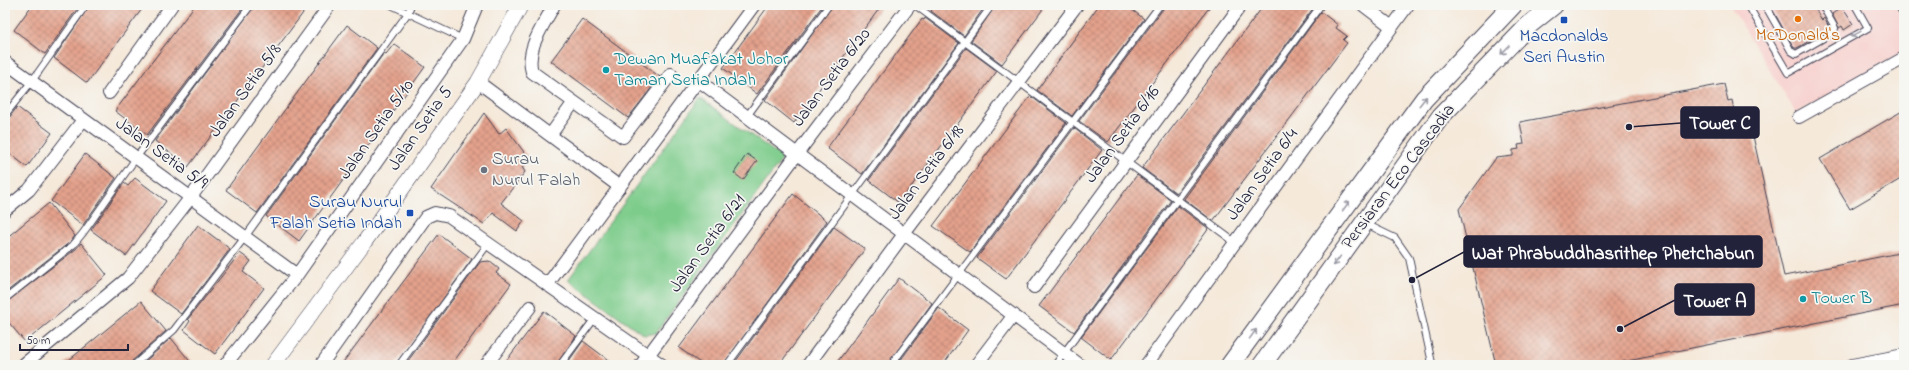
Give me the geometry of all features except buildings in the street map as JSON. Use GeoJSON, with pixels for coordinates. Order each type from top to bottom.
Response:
{"type":"FeatureCollection","features":[{"type":"Feature","properties":{"kind":"main road","name":"Persiaran Eco Cascadia"},"geometry":{"type":"LineString","coordinates":[[1230,365],[1424,99],[1513,5]]}},
{"type":"Feature","properties":{"kind":"main road","name":"Persiaran Eco Cascadia"},"geometry":{"type":"LineString","coordinates":[[1262,365],[1441,116],[1529,25],[1554,5]]}},
{"type":"Feature","properties":{"kind":"street"},"geometry":{"type":"LineString","coordinates":[[109,93],[172,5]]}},
{"type":"Feature","properties":{"kind":"street","name":"Jalan Setia 5/8"},"geometry":{"type":"LineString","coordinates":[[23,365],[128,278],[192,197],[330,5]]}},
{"type":"Feature","properties":{"kind":"street","name":"Jalan Setia 5/10"},"geometry":{"type":"LineString","coordinates":[[225,365],[297,275],[463,39],[477,5]]}},
{"type":"Feature","properties":{"kind":"street","name":"Jalan Setia 5"},"geometry":{"type":"LineString","coordinates":[[273,365],[363,244],[478,82],[521,5]]}},
{"type":"Feature","properties":{"kind":"street"},"geometry":{"type":"LineString","coordinates":[[554,5],[532,48],[529,63],[532,72],[623,137],[671,74]]}},
{"type":"Feature","properties":{"kind":"street"},"geometry":{"type":"LineString","coordinates":[[547,285],[754,5]]}},
{"type":"Feature","properties":{"kind":"street","name":"Jalan Setia 6/20"},"geometry":{"type":"LineString","coordinates":[[797,154],[910,5]]}},
{"type":"Feature","properties":{"kind":"street","name":"Jalan Setia 6/18"},"geometry":{"type":"LineString","coordinates":[[808,365],[904,234],[1077,5]]}},
{"type":"Feature","properties":{"kind":"street","name":"Jalan Setia 6/16"},"geometry":{"type":"LineString","coordinates":[[1034,287],[1241,5]]}},
{"type":"Feature","properties":{"kind":"street"},"geometry":{"type":"LineString","coordinates":[[1363,5],[1392,27]]}},
{"type":"Feature","properties":{"kind":"street","name":"Jalan Setia 6/4"},"geometry":{"type":"LineString","coordinates":[[1146,365],[1408,5]]}},
{"type":"Feature","properties":{"kind":"street"},"geometry":{"type":"LineString","coordinates":[[1902,5],[1904,9]]}},
{"type":"Feature","properties":{"kind":"street"},"geometry":{"type":"LineString","coordinates":[[1799,117],[1904,58]]}},
{"type":"Feature","properties":{"kind":"street","name":"Jalan Setia 5/9"},"geometry":{"type":"LineString","coordinates":[[5,62],[297,275]]}},
{"type":"Feature","properties":{"kind":"street"},"geometry":{"type":"LineString","coordinates":[[698,80],[1080,365]]}},
{"type":"Feature","properties":{"kind":"street"},"geometry":{"type":"LineString","coordinates":[[478,82],[551,134],[620,187]]}},
{"type":"Feature","properties":{"kind":"street"},"geometry":{"type":"LineString","coordinates":[[551,134],[574,102]]}},
{"type":"Feature","properties":{"kind":"street"},"geometry":{"type":"LineString","coordinates":[[5,210],[29,190],[83,120]]}},
{"type":"Feature","properties":{"kind":"street","name":"Jalan Setia 6/21"},"geometry":{"type":"LineString","coordinates":[[641,365],[797,154]]}},
{"type":"Feature","properties":{"kind":"street"},"geometry":{"type":"LineString","coordinates":[[321,365],[426,217],[435,213],[449,216],[662,365]]}},
{"type":"Feature","properties":{"kind":"street"},"geometry":{"type":"LineString","coordinates":[[486,365],[530,307]]}},
{"type":"Feature","properties":{"kind":"street"},"geometry":{"type":"LineString","coordinates":[[976,365],[1014,315]]}},
{"type":"Feature","properties":{"kind":"street"},"geometry":{"type":"LineString","coordinates":[[1852,365],[1904,355]]}},
{"type":"Feature","properties":{"kind":"lane"},"geometry":{"type":"LineString","coordinates":[[5,115],[32,81],[86,5]]}},
{"type":"Feature","properties":{"kind":"lane"},"geometry":{"type":"LineString","coordinates":[[5,299],[73,246],[84,233],[136,158],[251,5]]}},
{"type":"Feature","properties":{"kind":"lane"},"geometry":{"type":"LineString","coordinates":[[391,5],[463,39]]}},
{"type":"Feature","properties":{"kind":"lane"},"geometry":{"type":"LineString","coordinates":[[134,365],[174,330],[245,237],[408,13],[411,5]]}},
{"type":"Feature","properties":{"kind":"lane"},"geometry":{"type":"LineString","coordinates":[[747,116],[829,5]]}},
{"type":"Feature","properties":{"kind":"lane"},"geometry":{"type":"LineString","coordinates":[[915,5],[1177,200],[1236,242]]}},
{"type":"Feature","properties":{"kind":"lane"},"geometry":{"type":"LineString","coordinates":[[727,365],[992,5]]}},
{"type":"Feature","properties":{"kind":"lane"},"geometry":{"type":"LineString","coordinates":[[891,365],[1160,5]]}},
{"type":"Feature","properties":{"kind":"lane"},"geometry":{"type":"LineString","coordinates":[[1055,365],[1321,5]]}},
{"type":"Feature","properties":{"kind":"lane"},"geometry":{"type":"LineString","coordinates":[[1748,5],[1788,73],[1868,28],[1855,5]]}},
{"type":"Feature","properties":{"kind":"lane"},"geometry":{"type":"LineString","coordinates":[[1765,5],[1791,51],[1796,54],[1834,32],[1835,28],[1822,5]]}},
{"type":"Feature","properties":{"kind":"lane"},"geometry":{"type":"LineString","coordinates":[[1364,223],[1395,238],[1409,258],[1432,363]]}},
{"type":"Feature","properties":{"kind":"lane"},"geometry":{"type":"LineString","coordinates":[[399,365],[488,244]]}},
{"type":"Feature","properties":{"kind":"lane"},"geometry":{"type":"LineString","coordinates":[[560,365],[595,318]]}},
{"type":"Feature","properties":{"kind":"shaded area"},"geometry":{"type":"Polygon","coordinates":[[[1730,5],[1895,5],[1904,20],[1904,52],[1796,113],[1730,5]]]}},
{"type":"Feature","properties":{"kind":"green space"},"geometry":{"type":"Polygon","coordinates":[[[700,98],[783,158],[656,333],[644,335],[568,280],[700,98]]]}},
{"type":"Feature","properties":{"kind":"place","name":"McDonald's"},"geometry":{"type":"Point","coordinates":[1798,19]}},
{"type":"Feature","properties":{"kind":"place","name":"Macdonalds Seri Austin"},"geometry":{"type":"Point","coordinates":[1564,20]}},
{"type":"Feature","properties":{"kind":"place","name":"Dewan Muafakat Johor Taman Setia Indah"},"geometry":{"type":"Point","coordinates":[606,70]}},
{"type":"Feature","properties":{"kind":"place","name":"Tower C"},"geometry":{"type":"Point","coordinates":[1629,127]}},
{"type":"Feature","properties":{"kind":"place","name":"Surau Nurul Falah"},"geometry":{"type":"Point","coordinates":[484,170]}},
{"type":"Feature","properties":{"kind":"place","name":"Surau Nurul Falah Setia Indah"},"geometry":{"type":"Point","coordinates":[410,213]}},
{"type":"Feature","properties":{"kind":"place","name":"Wat Phrabuddhasrithep Phetchabun"},"geometry":{"type":"Point","coordinates":[1412,280]}},
{"type":"Feature","properties":{"kind":"place","name":"Tower B"},"geometry":{"type":"Point","coordinates":[1803,299]}},
{"type":"Feature","properties":{"kind":"place","name":"Tower A"},"geometry":{"type":"Point","coordinates":[1620,329]}}]}
